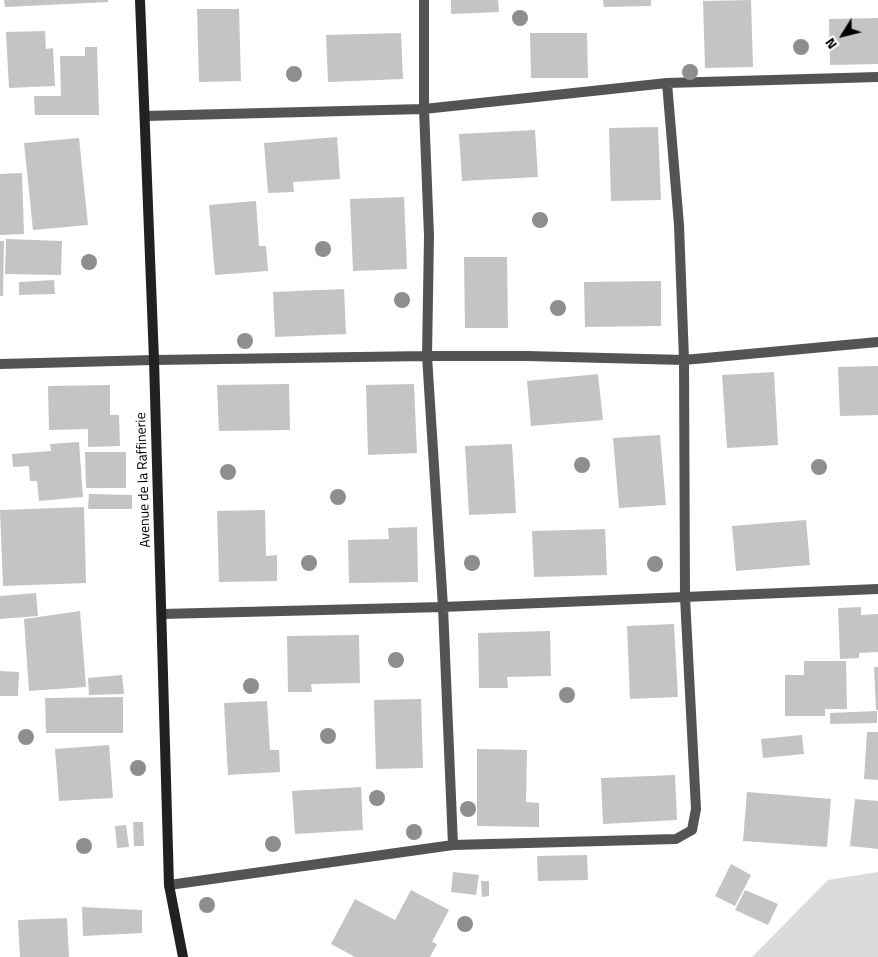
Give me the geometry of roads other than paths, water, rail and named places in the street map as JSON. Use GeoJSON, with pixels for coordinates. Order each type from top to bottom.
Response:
{"type":"FeatureCollection","features":[{"type":"Feature","properties":{"kind":"street","name":"Avenue de la Raffinerie"},"geometry":{"type":"LineString","coordinates":[[140,0],[154,360],[169,885],[183,957]]}},
{"type":"Feature","properties":{"kind":"street"},"geometry":{"type":"LineString","coordinates":[[424,0],[424,109],[429,236],[427,356],[443,606],[453,845]]}},
{"type":"Feature","properties":{"kind":"street"},"geometry":{"type":"LineString","coordinates":[[145,116],[424,109],[667,83],[878,77]]}},
{"type":"Feature","properties":{"kind":"street"},"geometry":{"type":"LineString","coordinates":[[169,885],[453,845],[676,839],[692,830],[696,809],[685,597],[684,360],[679,225],[667,83]]}},
{"type":"Feature","properties":{"kind":"street"},"geometry":{"type":"LineString","coordinates":[[0,364],[427,356],[527,356],[684,360],[878,342]]}},
{"type":"Feature","properties":{"kind":"street"},"geometry":{"type":"LineString","coordinates":[[162,614],[443,606],[878,589]]}}]}
